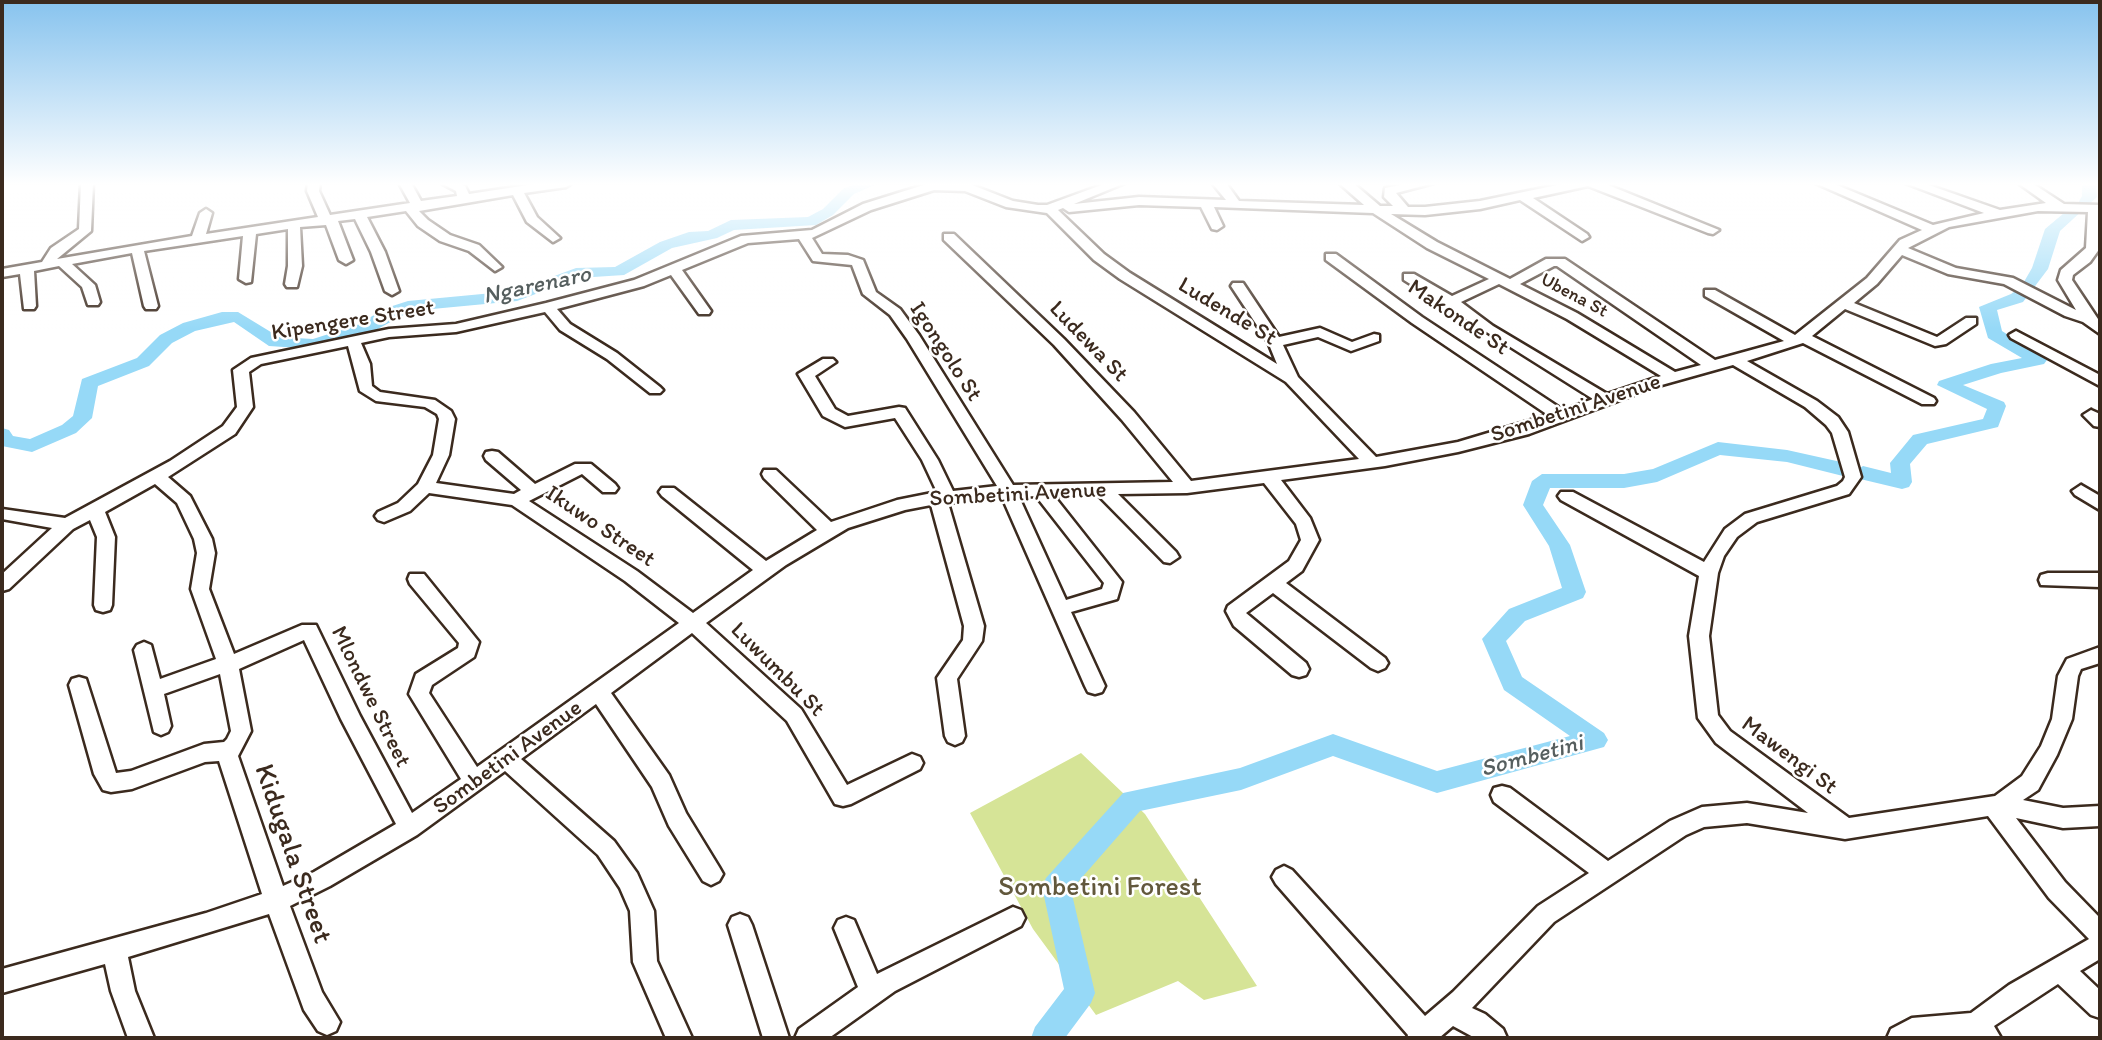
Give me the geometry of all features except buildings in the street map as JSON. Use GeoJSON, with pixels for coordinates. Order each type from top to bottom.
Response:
{"type":"FeatureCollection","features":[{"type":"Feature","properties":{"kind":"street"},"geometry":{"type":"LineString","coordinates":[[46,265],[56,251],[84,232]]}},
{"type":"Feature","properties":{"kind":"street"},"geometry":{"type":"LineString","coordinates":[[198,238],[200,232]]}},
{"type":"Feature","properties":{"kind":"street"},"geometry":{"type":"LineString","coordinates":[[246,279],[250,232]]}},
{"type":"Feature","properties":{"kind":"street"},"geometry":{"type":"LineString","coordinates":[[2,273],[137,247],[253,232]]}},
{"type":"Feature","properties":{"kind":"street"},"geometry":{"type":"LineString","coordinates":[[292,284],[296,247],[294,232]]}},
{"type":"Feature","properties":{"kind":"street"},"geometry":{"type":"LineString","coordinates":[[334,232],[346,260]]}},
{"type":"Feature","properties":{"kind":"street"},"geometry":{"type":"LineString","coordinates":[[367,232],[392,291]]}},
{"type":"Feature","properties":{"kind":"street"},"geometry":{"type":"LineString","coordinates":[[436,232],[445,238],[474,248],[495,267]]}},
{"type":"Feature","properties":{"kind":"street"},"geometry":{"type":"LineString","coordinates":[[546,232],[553,238]]}},
{"type":"Feature","properties":{"kind":"street","name":"Kipengere Street"},"geometry":{"type":"LineString","coordinates":[[2,584],[68,526],[217,439],[238,420],[245,407],[242,370],[248,365],[389,333],[456,328],[548,307],[639,283],[746,239],[804,236],[820,232]]}},
{"type":"Feature","properties":{"kind":"street","name":"Ludende St"},"geometry":{"type":"LineString","coordinates":[[1072,232],[1099,257],[1125,276],[1292,379],[1372,463]]}},
{"type":"Feature","properties":{"kind":"street","name":"Ubena St"},"geometry":{"type":"LineString","coordinates":[[1412,232],[1572,316],[1673,377]]}},
{"type":"Feature","properties":{"kind":"street"},"geometry":{"type":"LineString","coordinates":[[1574,232],[1582,237]]}},
{"type":"Feature","properties":{"kind":"street","name":"Sombetini Avenue"},"geometry":{"type":"LineString","coordinates":[[2,981],[206,924],[277,900],[322,879],[409,828],[475,783],[766,570],[829,531],[882,511],[943,497],[1008,491],[1187,487],[1372,463],[1458,447],[1523,430],[1604,399],[1799,340],[1872,281],[1899,249],[1925,232]]}},
{"type":"Feature","properties":{"kind":"street"},"geometry":{"type":"LineString","coordinates":[[2096,232],[2095,241],[2082,262],[2069,270],[2065,280],[2088,319],[2100,330]]}},
{"type":"Feature","properties":{"kind":"street","name":"Igongolo St"},"geometry":{"type":"LineString","coordinates":[[804,236],[818,258],[848,259],[858,263],[866,288],[902,320],[1008,491]]}},
{"type":"Feature","properties":{"kind":"street","name":"Ludewa St"},"geometry":{"type":"LineString","coordinates":[[949,237],[1059,342],[1128,416],[1187,487]]}},
{"type":"Feature","properties":{"kind":"street"},"geometry":{"type":"LineString","coordinates":[[137,247],[151,306]]}},
{"type":"Feature","properties":{"kind":"street"},"geometry":{"type":"LineString","coordinates":[[1899,249],[1953,271],[2015,283],[2070,313],[2088,319]]}},
{"type":"Feature","properties":{"kind":"street","name":"Makonde St"},"geometry":{"type":"LineString","coordinates":[[1331,257],[1417,320],[1559,415]]}},
{"type":"Feature","properties":{"kind":"street"},"geometry":{"type":"LineString","coordinates":[[62,262],[88,285],[93,302]]}},
{"type":"Feature","properties":{"kind":"street"},"geometry":{"type":"LineString","coordinates":[[1451,301],[1551,262],[1560,262],[1713,366]]}},
{"type":"Feature","properties":{"kind":"street"},"geometry":{"type":"LineString","coordinates":[[2082,262],[2100,269]]}},
{"type":"Feature","properties":{"kind":"street"},"geometry":{"type":"LineString","coordinates":[[673,268],[704,311]]}},
{"type":"Feature","properties":{"kind":"street"},"geometry":{"type":"LineString","coordinates":[[27,269],[29,306]]}},
{"type":"Feature","properties":{"kind":"street"},"geometry":{"type":"LineString","coordinates":[[1409,277],[1604,399]]}},
{"type":"Feature","properties":{"kind":"street"},"geometry":{"type":"LineString","coordinates":[[1238,286],[1275,342],[1292,379]]}},
{"type":"Feature","properties":{"kind":"street"},"geometry":{"type":"LineString","coordinates":[[1710,293],[1799,340],[1928,401]]}},
{"type":"Feature","properties":{"kind":"street"},"geometry":{"type":"LineString","coordinates":[[1845,304],[1935,342],[1972,321]]}},
{"type":"Feature","properties":{"kind":"street"},"geometry":{"type":"LineString","coordinates":[[548,307],[565,327],[612,356],[655,390]]}},
{"type":"Feature","properties":{"kind":"street"},"geometry":{"type":"LineString","coordinates":[[1275,342],[1320,332],[1352,347],[1374,338]]}},
{"type":"Feature","properties":{"kind":"street"},"geometry":{"type":"LineString","coordinates":[[2016,335],[2100,381]]}},
{"type":"Feature","properties":{"kind":"street"},"geometry":{"type":"LineString","coordinates":[[353,341],[362,364],[365,388],[376,396],[429,403],[443,411],[447,419],[441,455],[425,487],[404,507],[384,516]]}},
{"type":"Feature","properties":{"kind":"street","name":"Mawengi St"},"geometry":{"type":"LineString","coordinates":[[1737,360],[1811,404],[1832,421],[1840,432],[1853,477],[1850,485],[1843,490],[1762,514],[1743,523],[1716,554],[1709,573],[1699,636],[1709,718],[1723,737],[1845,829]]}},
{"type":"Feature","properties":{"kind":"street"},"geometry":{"type":"LineString","coordinates":[[828,362],[806,374],[829,412],[845,422],[899,412],[930,460],[943,497],[974,626],[972,641],[947,678],[955,736]]}},
{"type":"Feature","properties":{"kind":"street"},"geometry":{"type":"LineString","coordinates":[[492,457],[533,491]]}},
{"type":"Feature","properties":{"kind":"street"},"geometry":{"type":"LineString","coordinates":[[516,500],[585,468],[609,488]]}},
{"type":"Feature","properties":{"kind":"street"},"geometry":{"type":"LineString","coordinates":[[770,474],[829,531]]}},
{"type":"Feature","properties":{"kind":"street","name":"Kidugala Street"},"geometry":{"type":"LineString","coordinates":[[156,476],[184,500],[203,539],[206,553],[200,589],[227,664],[241,730],[236,744],[228,751],[313,1001],[327,1022]]}},
{"type":"Feature","properties":{"kind":"street"},"geometry":{"type":"LineString","coordinates":[[1268,476],[1304,522],[1310,540],[1296,566],[1235,611],[1241,621],[1299,669]]}},
{"type":"Feature","properties":{"kind":"street","name":"Ikuwo Street"},"geometry":{"type":"LineString","coordinates":[[425,487],[516,500],[631,576],[695,624]]}},
{"type":"Feature","properties":{"kind":"street"},"geometry":{"type":"LineString","coordinates":[[1102,489],[1170,557]]}},
{"type":"Feature","properties":{"kind":"street"},"geometry":{"type":"LineString","coordinates":[[1008,491],[1095,686]]}},
{"type":"Feature","properties":{"kind":"street"},"geometry":{"type":"LineString","coordinates":[[1041,491],[1113,582],[1110,594],[1060,608]]}},
{"type":"Feature","properties":{"kind":"street"},"geometry":{"type":"LineString","coordinates":[[2081,491],[2100,504]]}},
{"type":"Feature","properties":{"kind":"street"},"geometry":{"type":"LineString","coordinates":[[667,492],[766,570]]}},
{"type":"Feature","properties":{"kind":"street"},"geometry":{"type":"LineString","coordinates":[[1567,496],[1709,573]]}},
{"type":"Feature","properties":{"kind":"street"},"geometry":{"type":"LineString","coordinates":[[95,509],[106,537],[103,604]]}},
{"type":"Feature","properties":{"kind":"street"},"geometry":{"type":"LineString","coordinates":[[4,514],[68,526]]}},
{"type":"Feature","properties":{"kind":"street"},"geometry":{"type":"LineString","coordinates":[[417,579],[469,642],[467,652],[423,680],[419,694],[475,783]]}},
{"type":"Feature","properties":{"kind":"street"},"geometry":{"type":"LineString","coordinates":[[2048,580],[2100,580]]}},
{"type":"Feature","properties":{"kind":"street"},"geometry":{"type":"LineString","coordinates":[[1273,583],[1378,663]]}},
{"type":"Feature","properties":{"kind":"street","name":"Luwumbu St"},"geometry":{"type":"LineString","coordinates":[[695,624],[794,715],[816,746],[843,797],[912,763]]}},
{"type":"Feature","properties":{"kind":"street","name":"Mlondwe Street"},"geometry":{"type":"LineString","coordinates":[[227,664],[309,630],[351,719],[409,828]]}},
{"type":"Feature","properties":{"kind":"street"},"geometry":{"type":"LineString","coordinates":[[144,650],[155,689],[161,726]]}},
{"type":"Feature","properties":{"kind":"street"},"geometry":{"type":"LineString","coordinates":[[1996,805],[2030,783],[2050,750],[2062,719],[2068,676],[2074,664],[2100,655]]}},
{"type":"Feature","properties":{"kind":"street"},"geometry":{"type":"LineString","coordinates":[[155,689],[227,664]]}},
{"type":"Feature","properties":{"kind":"street"},"geometry":{"type":"LineString","coordinates":[[79,685],[111,783],[132,780],[204,753],[228,751]]}},
{"type":"Feature","properties":{"kind":"street"},"geometry":{"type":"LineString","coordinates":[[599,692],[661,782],[677,819],[711,874]]}},
{"type":"Feature","properties":{"kind":"street"},"geometry":{"type":"LineString","coordinates":[[507,760],[606,848],[629,881],[642,911],[645,962],[678,1038]]}},
{"type":"Feature","properties":{"kind":"street"},"geometry":{"type":"LineString","coordinates":[[1502,795],[1606,873]]}},
{"type":"Feature","properties":{"kind":"street"},"geometry":{"type":"LineString","coordinates":[[1996,805],[2057,890],[2100,934]]}},
{"type":"Feature","properties":{"kind":"street"},"geometry":{"type":"LineString","coordinates":[[1284,877],[1422,1036],[1546,914],[1678,828],[1702,817],[1747,813],[1845,829],[1996,805],[2063,818],[2100,816]]}},
{"type":"Feature","properties":{"kind":"street"},"geometry":{"type":"LineString","coordinates":[[808,1038],[872,991],[1013,918]]}},
{"type":"Feature","properties":{"kind":"street"},"geometry":{"type":"LineString","coordinates":[[740,925],[776,1038]]}},
{"type":"Feature","properties":{"kind":"street"},"geometry":{"type":"LineString","coordinates":[[846,928],[872,991]]}},
{"type":"Feature","properties":{"kind":"street"},"geometry":{"type":"LineString","coordinates":[[1900,1038],[1912,1031],[1981,1032],[2018,994],[2062,971],[2100,946]]}},
{"type":"Feature","properties":{"kind":"street"},"geometry":{"type":"LineString","coordinates":[[114,948],[123,991],[141,1038]]}},
{"type":"Feature","properties":{"kind":"street"},"geometry":{"type":"LineString","coordinates":[[2062,971],[2100,1006]]}},
{"type":"Feature","properties":{"kind":"street"},"geometry":{"type":"LineString","coordinates":[[1449,1012],[1475,1023],[1494,1038]]}},
{"type":"Feature","properties":{"kind":"green space","name":"Sombetini Forest"},"geometry":{"type":"Polygon","coordinates":[[[1081,753],[1145,814],[1257,986],[1204,1000],[1178,981],[1096,1015],[1033,929],[970,813],[1081,753]]]}},
{"type":"Feature","properties":{"kind":"waterway","name":"Ngarenaro"},"geometry":{"type":"LineString","coordinates":[[2,434],[6,441],[32,446],[69,429],[82,418],[89,383],[143,362],[166,339],[189,327],[222,317],[238,317],[275,342],[314,344],[366,328],[389,313],[408,306],[517,296],[576,273],[618,272],[666,245],[718,232]]}},
{"type":"Feature","properties":{"kind":"waterway","name":"Sombetini"},"geometry":{"type":"LineString","coordinates":[[2028,285],[2040,269],[2052,232]]}},
{"type":"Feature","properties":{"kind":"waterway","name":"Sombetini"},"geometry":{"type":"LineString","coordinates":[[1863,473],[1902,482],[1900,463],[1920,439],[1991,423],[1997,406],[1946,385],[1997,368],[2038,360],[1994,334],[1988,307],[2017,298],[2023,291]]}},
{"type":"Feature","properties":{"kind":"waterway","name":"Sombetini"},"geometry":{"type":"LineString","coordinates":[[1046,1038],[1080,993],[1056,887],[1132,801],[1241,779],[1333,745],[1437,782],[1595,740],[1513,683],[1494,639],[1517,615],[1575,592],[1559,545],[1533,505],[1542,481],[1624,481],[1657,475],[1718,448],[1787,456],[1843,469]]}}]}
